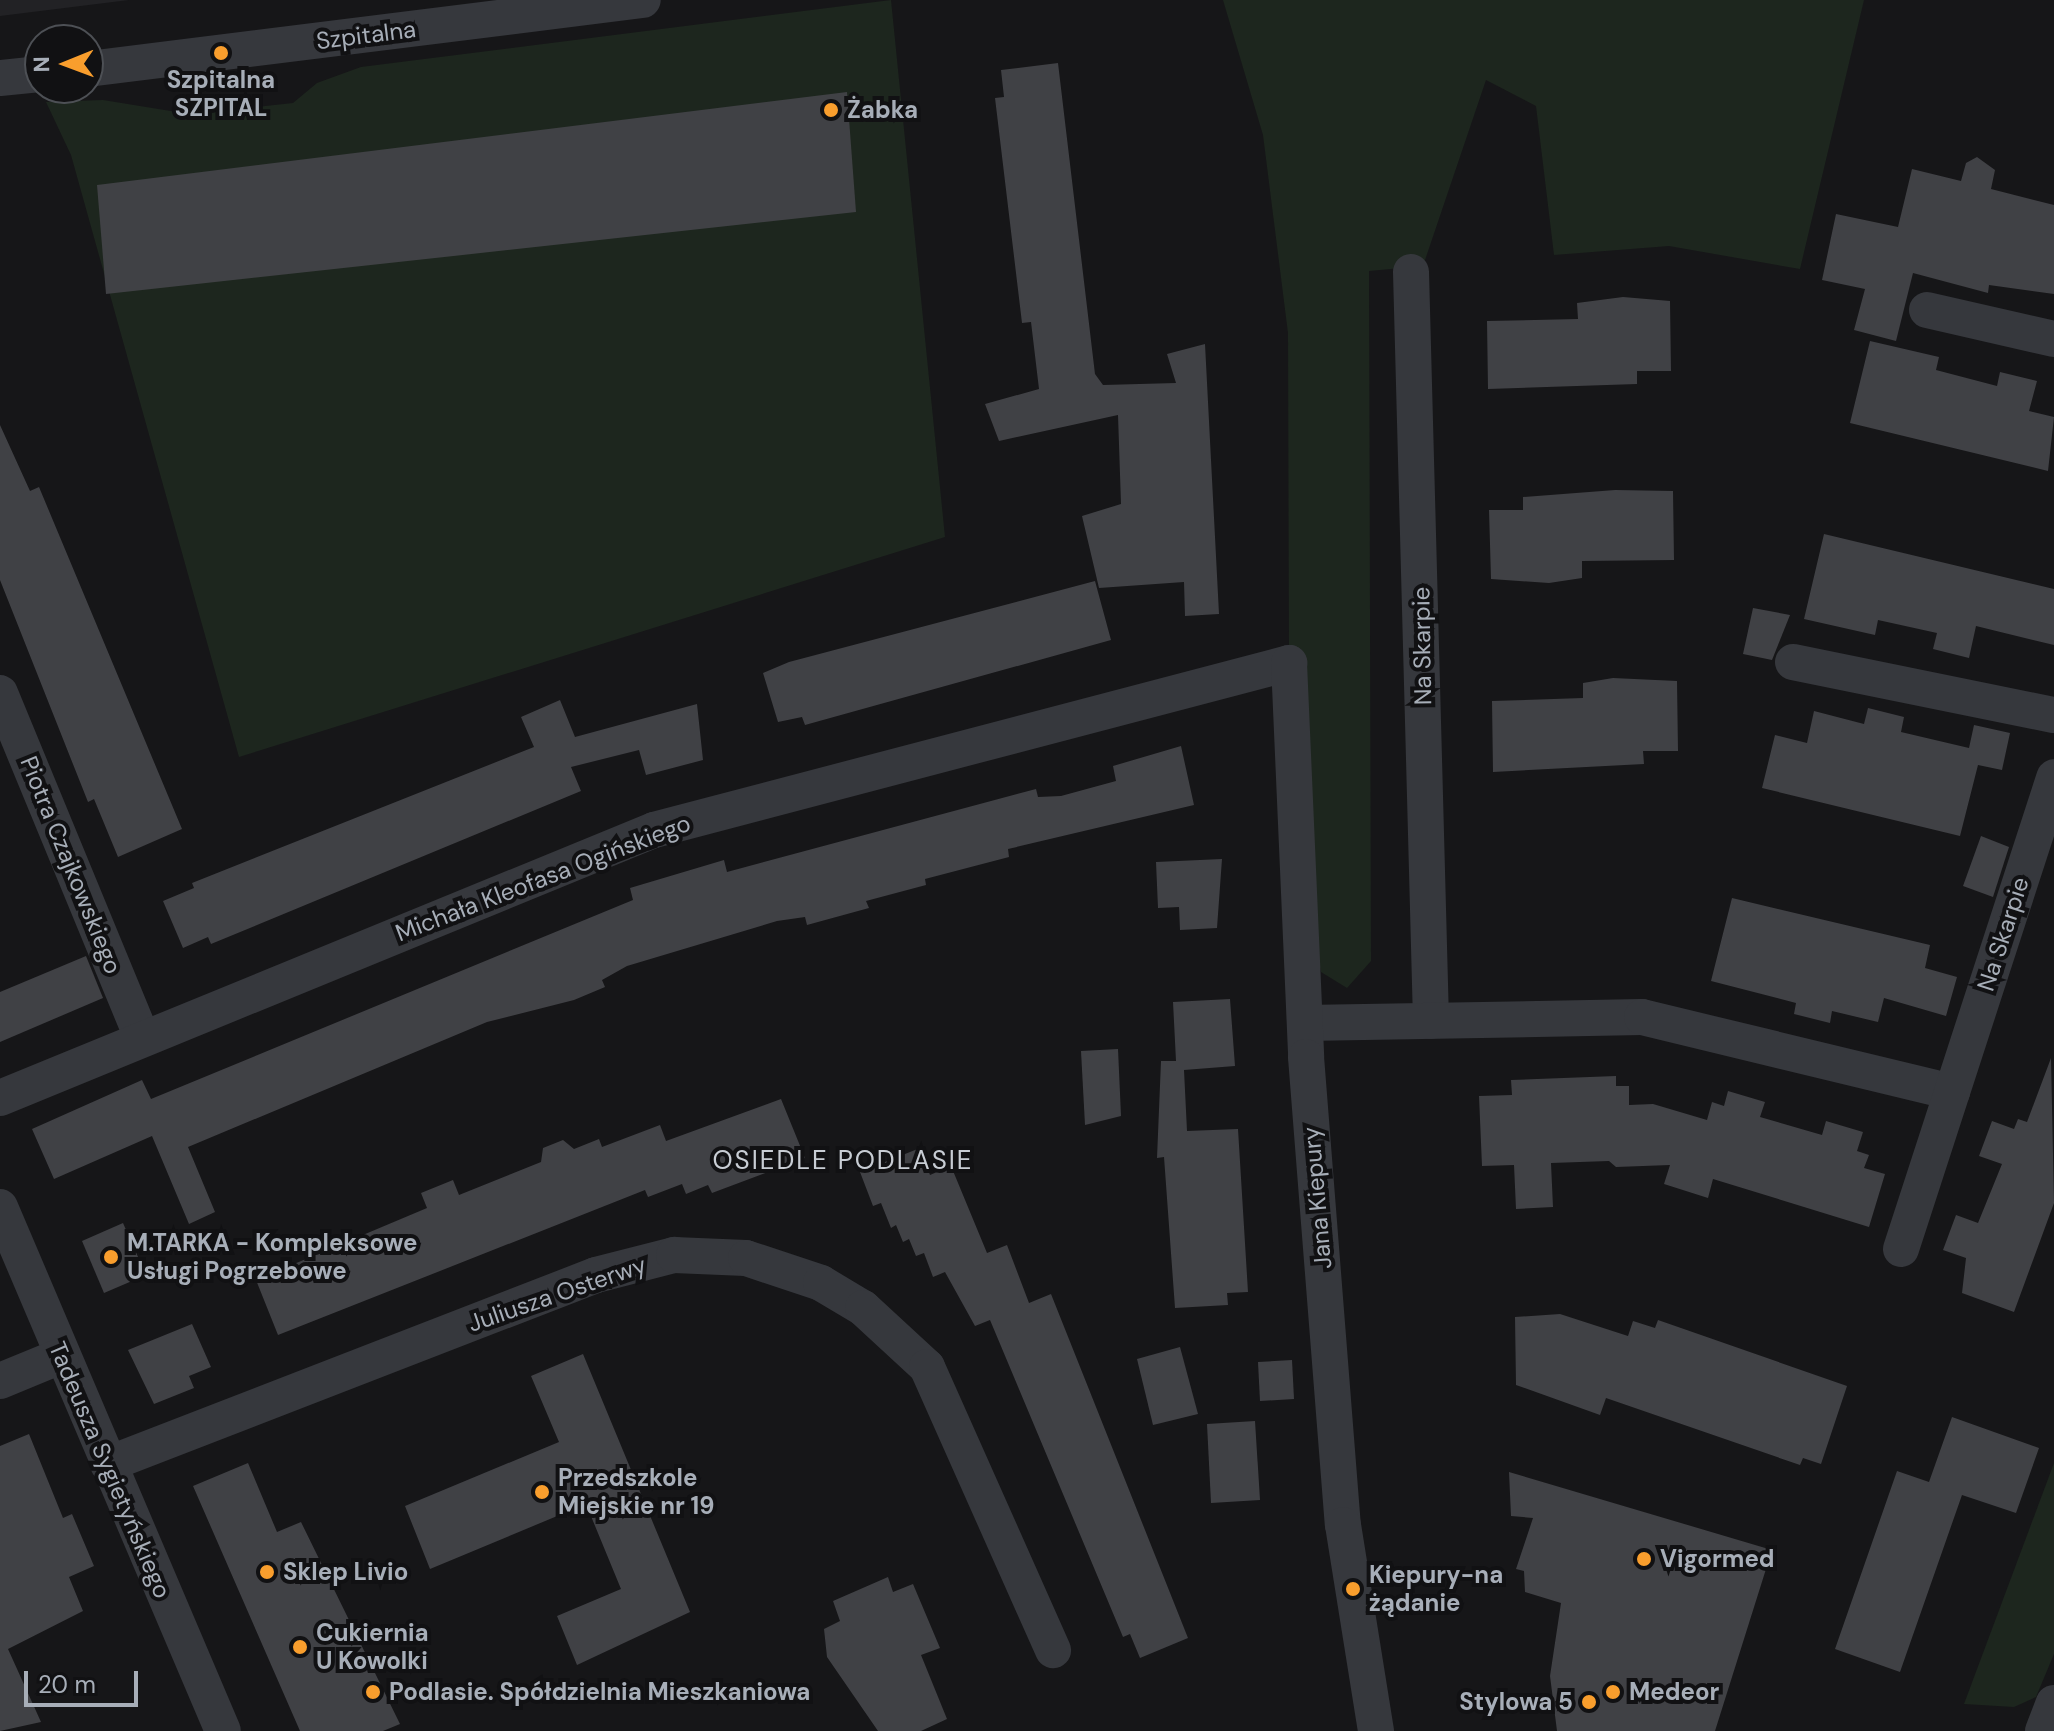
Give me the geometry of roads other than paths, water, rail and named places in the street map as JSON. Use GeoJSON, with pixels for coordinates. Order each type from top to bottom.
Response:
{"type":"FeatureCollection","features":[{"type":"Feature","properties":{"kind":"street","name":"Szpitalna"},"geometry":{"type":"LineString","coordinates":[[104,67],[643,0]]}},
{"type":"Feature","properties":{"kind":"street"},"geometry":{"type":"LineString","coordinates":[[0,78],[24,76]]}},
{"type":"Feature","properties":{"kind":"street","name":"Na Skarpie"},"geometry":{"type":"LineString","coordinates":[[1411,272],[1431,1021]]}},
{"type":"Feature","properties":{"kind":"street"},"geometry":{"type":"LineString","coordinates":[[1927,310],[2054,339]]}},
{"type":"Feature","properties":{"kind":"street"},"geometry":{"type":"LineString","coordinates":[[1793,662],[2054,715]]}},
{"type":"Feature","properties":{"kind":"street","name":"Jana Kiepury"},"geometry":{"type":"LineString","coordinates":[[1289,663],[1305,1023],[1343,1525],[1376,1731]]}},
{"type":"Feature","properties":{"kind":"street","name":"Michała Kleofasa Ogińskiego"},"geometry":{"type":"LineString","coordinates":[[0,1098],[142,1037],[654,830],[1289,663]]}},
{"type":"Feature","properties":{"kind":"street","name":"Piotra Czajkowskiego"},"geometry":{"type":"LineString","coordinates":[[0,693],[142,1037]]}},
{"type":"Feature","properties":{"kind":"street","name":"Na Skarpie"},"geometry":{"type":"LineString","coordinates":[[1901,1249],[2054,777]]}},
{"type":"Feature","properties":{"kind":"street"},"geometry":{"type":"LineString","coordinates":[[1305,1023],[1642,1017],[1952,1092]]}},
{"type":"Feature","properties":{"kind":"street","name":"Tadeusza Sygietyńskiego"},"geometry":{"type":"LineString","coordinates":[[0,1207],[223,1731]]}},
{"type":"Feature","properties":{"kind":"street","name":"Juliusza Osterwy"},"geometry":{"type":"LineString","coordinates":[[108,1464],[596,1275],[674,1255],[746,1258],[821,1283],[863,1308],[927,1367],[1053,1650]]}},
{"type":"Feature","properties":{"kind":"street"},"geometry":{"type":"LineString","coordinates":[[0,1381],[61,1356]]}},
{"type":"Feature","properties":{"kind":"street"},"geometry":{"type":"LineString","coordinates":[[2043,1731],[2054,1703]]}},
{"type":"Feature","properties":{"kind":"place","name":"Szpitalna SZPITAL"},"geometry":{"type":"Point","coordinates":[221,53]}},
{"type":"Feature","properties":{"kind":"place","name":"Żabka"},"geometry":{"type":"Point","coordinates":[831,110]}},
{"type":"Feature","properties":{"kind":"place","name":"M.TARKA - Kompleksowe Usługi Pogrzebowe"},"geometry":{"type":"Point","coordinates":[111,1257]}},
{"type":"Feature","properties":{"kind":"place","name":"Przedszkole Miejskie nr 19"},"geometry":{"type":"Point","coordinates":[542,1492]}},
{"type":"Feature","properties":{"kind":"place","name":"Vigormed"},"geometry":{"type":"Point","coordinates":[1644,1559]}},
{"type":"Feature","properties":{"kind":"place","name":"Sklep Livio"},"geometry":{"type":"Point","coordinates":[267,1572]}},
{"type":"Feature","properties":{"kind":"place","name":"Kiepury-na żądanie"},"geometry":{"type":"Point","coordinates":[1353,1589]}},
{"type":"Feature","properties":{"kind":"place","name":"Cukiernia U Kowolki"},"geometry":{"type":"Point","coordinates":[300,1647]}},
{"type":"Feature","properties":{"kind":"place","name":"Podlasie. Spółdzielnia Mieszkaniowa"},"geometry":{"type":"Point","coordinates":[373,1692]}},
{"type":"Feature","properties":{"kind":"place","name":"Medeor"},"geometry":{"type":"Point","coordinates":[1613,1692]}},
{"type":"Feature","properties":{"kind":"place","name":"Stylowa 5"},"geometry":{"type":"Point","coordinates":[1589,1702]}},
{"type":"Feature","properties":{"kind":"district","name":"OSIEDLE PODLASIE"},"geometry":{"type":"Point","coordinates":[843,1161]}}]}
